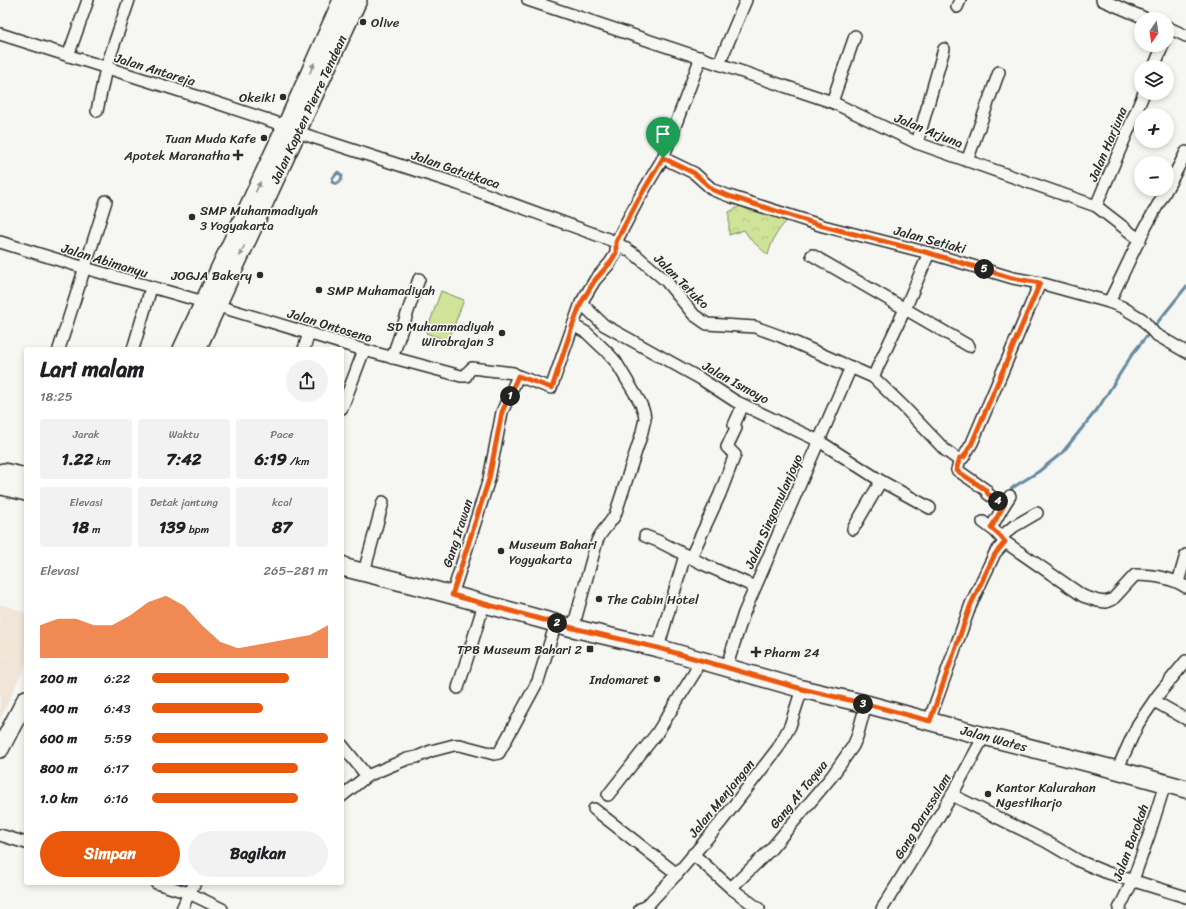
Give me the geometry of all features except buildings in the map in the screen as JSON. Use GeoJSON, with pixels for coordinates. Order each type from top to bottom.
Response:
{"type":"FeatureCollection","features":[{"type":"Feature","properties":{"kind":"main road","name":"Jalan Kapten Pierre Tendean"},"geometry":{"type":"LineString","coordinates":[[291,129],[342,0]]}},
{"type":"Feature","properties":{"kind":"main road","name":"Jalan Kapten Pierre Tendean"},"geometry":{"type":"LineString","coordinates":[[183,347],[210,304],[291,129],[358,0]]}},
{"type":"Feature","properties":{"kind":"main road","name":"Jalan Kapten Pierre Tendean"},"geometry":{"type":"LineString","coordinates":[[198,347],[210,304]]}},
{"type":"Feature","properties":{"kind":"main road"},"geometry":{"type":"LineString","coordinates":[[0,473],[4,472],[24,477]]}},
{"type":"Feature","properties":{"kind":"main road"},"geometry":{"type":"LineString","coordinates":[[0,484],[2,486],[24,492]]}},
{"type":"Feature","properties":{"kind":"main road","name":"Jalan Wates"},"geometry":{"type":"LineString","coordinates":[[344,567],[573,628],[658,648],[802,689],[866,704],[1186,789]]}},
{"type":"Feature","properties":{"kind":"main road"},"geometry":{"type":"LineString","coordinates":[[0,749],[24,703]]}},
{"type":"Feature","properties":{"kind":"street"},"geometry":{"type":"LineString","coordinates":[[68,56],[88,0]]}},
{"type":"Feature","properties":{"kind":"street"},"geometry":{"type":"LineString","coordinates":[[97,111],[106,68],[129,0]]}},
{"type":"Feature","properties":{"kind":"street","name":"Jalan Arjuna"},"geometry":{"type":"LineString","coordinates":[[528,0],[832,102],[917,143],[1096,206],[1140,240]]}},
{"type":"Feature","properties":{"kind":"street"},"geometry":{"type":"LineString","coordinates":[[719,64],[746,0]]}},
{"type":"Feature","properties":{"kind":"street"},"geometry":{"type":"LineString","coordinates":[[1104,0],[1134,13]]}},
{"type":"Feature","properties":{"kind":"street"},"geometry":{"type":"LineString","coordinates":[[1174,32],[1186,36]]}},
{"type":"Feature","properties":{"kind":"street","name":"Jalan Antareja"},"geometry":{"type":"LineString","coordinates":[[0,34],[188,94],[291,129]]}},
{"type":"Feature","properties":{"kind":"street"},"geometry":{"type":"LineString","coordinates":[[832,102],[855,36]]}},
{"type":"Feature","properties":{"kind":"street"},"geometry":{"type":"LineString","coordinates":[[917,143],[944,49]]}},
{"type":"Feature","properties":{"kind":"street"},"geometry":{"type":"LineString","coordinates":[[616,242],[638,200],[663,158],[700,57]]}},
{"type":"Feature","properties":{"kind":"street"},"geometry":{"type":"LineString","coordinates":[[967,161],[999,72]]}},
{"type":"Feature","properties":{"kind":"street","name":"Jalan Harjuna"},"geometry":{"type":"LineString","coordinates":[[1096,206],[1141,100]]}},
{"type":"Feature","properties":{"kind":"street","name":"Jalan Gatutkaca"},"geometry":{"type":"LineString","coordinates":[[291,129],[458,184],[616,242]]}},
{"type":"Feature","properties":{"kind":"street"},"geometry":{"type":"LineString","coordinates":[[1109,302],[1186,152]]}},
{"type":"Feature","properties":{"kind":"street","name":"Jalan Setiaki"},"geometry":{"type":"LineString","coordinates":[[663,158],[694,173],[713,190],[732,197],[823,226],[929,253],[1012,278],[1040,283],[1109,302],[1122,307],[1142,319],[1152,330],[1186,352]]}},
{"type":"Feature","properties":{"kind":"street"},"geometry":{"type":"LineString","coordinates":[[60,347],[106,201]]}},
{"type":"Feature","properties":{"kind":"street","name":"Jalan Abimanyu"},"geometry":{"type":"LineString","coordinates":[[0,242],[151,288],[210,304]]}},
{"type":"Feature","properties":{"kind":"street","name":"Jalan Ontoseno"},"geometry":{"type":"LineString","coordinates":[[210,304],[364,350],[461,376],[466,376],[472,368],[502,371],[513,373],[552,388],[581,303],[595,280],[610,263],[616,253],[616,242]]}},
{"type":"Feature","properties":{"kind":"street","name":"Jalan Tetuko"},"geometry":{"type":"LineString","coordinates":[[616,242],[637,256],[666,281],[694,315],[708,324],[754,327],[780,336],[851,367]]}},
{"type":"Feature","properties":{"kind":"street"},"geometry":{"type":"LineString","coordinates":[[873,378],[929,253]]}},
{"type":"Feature","properties":{"kind":"street"},"geometry":{"type":"LineString","coordinates":[[812,255],[970,346]]}},
{"type":"Feature","properties":{"kind":"street"},"geometry":{"type":"LineString","coordinates":[[392,358],[419,280]]}},
{"type":"Feature","properties":{"kind":"street"},"geometry":{"type":"LineString","coordinates":[[930,721],[996,537],[1007,500],[988,494],[986,490],[955,469],[960,458],[964,457],[972,443],[1040,283]]}},
{"type":"Feature","properties":{"kind":"street"},"geometry":{"type":"LineString","coordinates":[[133,347],[151,288]]}},
{"type":"Feature","properties":{"kind":"street","name":"Jalan Ismoyo"},"geometry":{"type":"LineString","coordinates":[[581,303],[604,325],[701,379],[743,405],[819,442],[881,481],[930,508]]}},
{"type":"Feature","properties":{"kind":"street"},"geometry":{"type":"LineString","coordinates":[[573,324],[587,333],[616,362],[640,402],[645,419],[641,436],[615,515],[601,533],[597,541],[573,628]]}},
{"type":"Feature","properties":{"kind":"street"},"geometry":{"type":"LineString","coordinates":[[305,347],[309,333]]}},
{"type":"Feature","properties":{"kind":"street"},"geometry":{"type":"LineString","coordinates":[[344,403],[364,350]]}},
{"type":"Feature","properties":{"kind":"street"},"geometry":{"type":"LineString","coordinates":[[851,367],[873,378],[904,407],[945,450],[952,456],[960,458]]}},
{"type":"Feature","properties":{"kind":"street","name":"Jalan Singomulanjoyo"},"geometry":{"type":"LineString","coordinates":[[726,668],[744,613],[851,367]]}},
{"type":"Feature","properties":{"kind":"street","name":"Gang Irawan"},"geometry":{"type":"LineString","coordinates":[[452,595],[489,479],[502,412],[518,376]]}},
{"type":"Feature","properties":{"kind":"street"},"geometry":{"type":"LineString","coordinates":[[658,648],[688,556],[720,494],[735,455],[727,447],[736,428],[734,426],[743,405]]}},
{"type":"Feature","properties":{"kind":"street"},"geometry":{"type":"LineString","coordinates":[[853,529],[881,481]]}},
{"type":"Feature","properties":{"kind":"street"},"geometry":{"type":"LineString","coordinates":[[364,572],[383,502]]}},
{"type":"Feature","properties":{"kind":"street"},"geometry":{"type":"LineString","coordinates":[[996,537],[1037,513]]}},
{"type":"Feature","properties":{"kind":"street"},"geometry":{"type":"LineString","coordinates":[[645,536],[755,587]]}},
{"type":"Feature","properties":{"kind":"street"},"geometry":{"type":"LineString","coordinates":[[996,537],[1083,596],[1106,602],[1113,599],[1135,574],[1147,575],[1182,584],[1186,555]]}},
{"type":"Feature","properties":{"kind":"street"},"geometry":{"type":"LineString","coordinates":[[458,688],[484,604]]}},
{"type":"Feature","properties":{"kind":"street"},"geometry":{"type":"LineString","coordinates":[[344,794],[367,776],[407,759],[417,757],[431,751],[454,745],[460,745],[494,754],[499,753],[538,681],[556,623]]}},
{"type":"Feature","properties":{"kind":"street"},"geometry":{"type":"LineString","coordinates":[[608,795],[657,733],[695,672],[698,660]]}},
{"type":"Feature","properties":{"kind":"street"},"geometry":{"type":"LineString","coordinates":[[1117,770],[1138,724],[1154,701],[1186,661]]}},
{"type":"Feature","properties":{"kind":"street","name":"Jalan Menjangan"},"geometry":{"type":"LineString","coordinates":[[640,909],[646,907],[677,874],[721,822],[778,748],[790,726],[802,689]]}},
{"type":"Feature","properties":{"kind":"street"},"geometry":{"type":"LineString","coordinates":[[1154,701],[1186,719]]}},
{"type":"Feature","properties":{"kind":"street","name":"Gang At Taqwa"},"geometry":{"type":"LineString","coordinates":[[731,888],[771,849],[832,776],[853,746],[866,704]]}},
{"type":"Feature","properties":{"kind":"street","name":"Gang Darussalam"},"geometry":{"type":"LineString","coordinates":[[882,909],[952,795],[984,736]]}},
{"type":"Feature","properties":{"kind":"street"},"geometry":{"type":"LineString","coordinates":[[344,747],[367,776]]}},
{"type":"Feature","properties":{"kind":"street","name":"Jalan Barokah"},"geometry":{"type":"LineString","coordinates":[[1119,909],[1133,880],[1149,836],[1165,784]]}},
{"type":"Feature","properties":{"kind":"street"},"geometry":{"type":"LineString","coordinates":[[952,795],[1045,841],[1079,861],[1105,872],[1186,897]]}},
{"type":"Feature","properties":{"kind":"street"},"geometry":{"type":"LineString","coordinates":[[594,810],[677,874]]}},
{"type":"Feature","properties":{"kind":"street"},"geometry":{"type":"LineString","coordinates":[[0,835],[24,842]]}},
{"type":"Feature","properties":{"kind":"street"},"geometry":{"type":"LineString","coordinates":[[693,854],[731,888],[759,909]]}},
{"type":"Feature","properties":{"kind":"street"},"geometry":{"type":"LineString","coordinates":[[170,885],[192,888],[222,909]]}},
{"type":"Feature","properties":{"kind":"street"},"geometry":{"type":"LineString","coordinates":[[182,909],[192,888]]}},
{"type":"Feature","properties":{"kind":"shaded area"},"geometry":{"type":"Polygon","coordinates":[[[0,604],[24,612],[24,667],[0,720],[0,655],[16,660],[0,654],[0,604]]]}},
{"type":"Feature","properties":{"kind":"green space"},"geometry":{"type":"Polygon","coordinates":[[[740,206],[751,211],[762,206],[786,222],[775,237],[768,255],[751,240],[744,230],[729,235],[729,212],[740,206]]]}},
{"type":"Feature","properties":{"kind":"green space"},"geometry":{"type":"Polygon","coordinates":[[[441,291],[464,300],[448,341],[426,333],[441,291]]]}},
{"type":"Feature","properties":{"kind":"waterway"},"geometry":{"type":"LineString","coordinates":[[338,172],[342,176],[341,180],[337,184],[332,182],[333,178],[338,172]]}},
{"type":"Feature","properties":{"kind":"waterway"},"geometry":{"type":"LineString","coordinates":[[1153,328],[1186,287]]}},
{"type":"Feature","properties":{"kind":"waterway"},"geometry":{"type":"LineString","coordinates":[[1009,493],[1012,488],[1038,472],[1062,453],[1099,407],[1133,353],[1150,332]]}},
{"type":"Feature","properties":{"kind":"place","name":"Olive"},"geometry":{"type":"Point","coordinates":[363,22]}},
{"type":"Feature","properties":{"kind":"place","name":"Okeiki"},"geometry":{"type":"Point","coordinates":[283,97]}},
{"type":"Feature","properties":{"kind":"place","name":"Tuan Muda Kafe"},"geometry":{"type":"Point","coordinates":[264,138]}},
{"type":"Feature","properties":{"kind":"place","name":"Apotek Maranatha"},"geometry":{"type":"Point","coordinates":[238,155]}},
{"type":"Feature","properties":{"kind":"place","name":"SMP Muhammadiyah 3 Yogyakarta"},"geometry":{"type":"Point","coordinates":[192,217]}},
{"type":"Feature","properties":{"kind":"place","name":"JOGJA Bakery"},"geometry":{"type":"Point","coordinates":[260,275]}},
{"type":"Feature","properties":{"kind":"place","name":"SMP Muhamadiyah"},"geometry":{"type":"Point","coordinates":[319,290]}},
{"type":"Feature","properties":{"kind":"place","name":"SD Muhammadiyah Wirobrajan 3"},"geometry":{"type":"Point","coordinates":[502,333]}},
{"type":"Feature","properties":{"kind":"place","name":"Museum Bahari Yogyakarta"},"geometry":{"type":"Point","coordinates":[501,551]}},
{"type":"Feature","properties":{"kind":"place","name":"The Cabin Hotel"},"geometry":{"type":"Point","coordinates":[599,599]}},
{"type":"Feature","properties":{"kind":"place","name":"TPB Museum Bahari 2"},"geometry":{"type":"Point","coordinates":[590,649]}},
{"type":"Feature","properties":{"kind":"place","name":"Pharm 24"},"geometry":{"type":"Point","coordinates":[756,652]}},
{"type":"Feature","properties":{"kind":"place","name":"Indomaret"},"geometry":{"type":"Point","coordinates":[657,679]}},
{"type":"Feature","properties":{"kind":"place","name":"Kantor Kalurahan Ngestiharjo"},"geometry":{"type":"Point","coordinates":[988,794]}},
{"type":"Feature","properties":{"kind":"route"},"geometry":{"type":"LineString","coordinates":[[663,158],[694,173],[713,190],[732,197],[823,226],[929,253],[1012,278],[1040,283],[972,443],[964,457],[960,458],[956,470],[986,490],[988,494],[1004,505],[991,528],[1005,542],[995,554],[971,604],[930,721],[802,689],[658,648],[573,628],[452,595],[489,479],[502,412],[518,376],[552,388],[581,303],[595,280],[610,263],[616,253],[616,242],[638,200],[663,158]]}}]}
